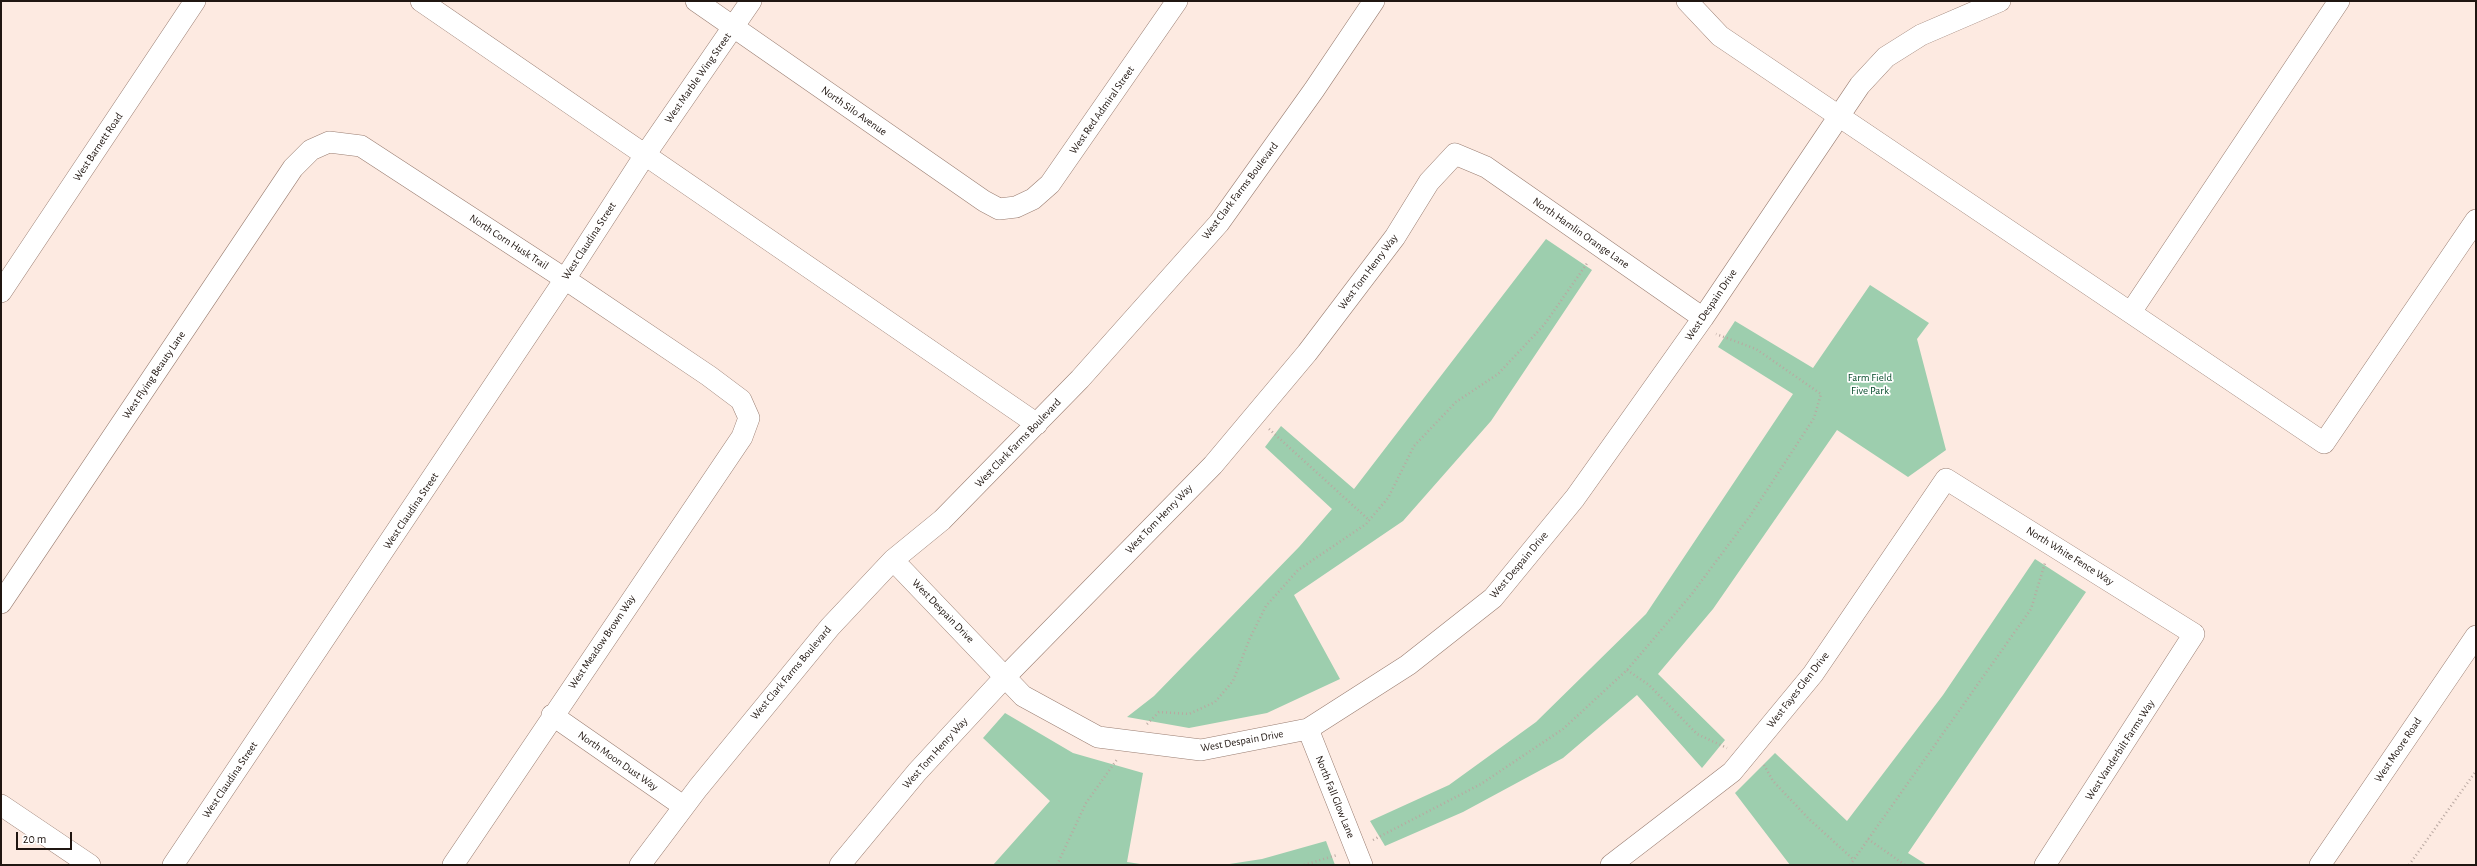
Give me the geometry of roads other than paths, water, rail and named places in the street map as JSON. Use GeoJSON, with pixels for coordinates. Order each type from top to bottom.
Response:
{"type":"FeatureCollection","features":[{"type":"Feature","properties":{"kind":"street","name":"West Barnett Road"},"geometry":{"type":"LineString","coordinates":[[1,292],[195,1]]}},
{"type":"Feature","properties":{"kind":"street"},"geometry":{"type":"LineString","coordinates":[[421,1],[1037,424]]}},
{"type":"Feature","properties":{"kind":"street","name":"North Silo Avenue"},"geometry":{"type":"LineString","coordinates":[[696,1],[984,201],[999,209],[1016,207]]}},
{"type":"Feature","properties":{"kind":"street","name":"West Marble Wing Street"},"geometry":{"type":"LineString","coordinates":[[645,155],[751,1]]}},
{"type":"Feature","properties":{"kind":"street","name":"West Red Admiral Street"},"geometry":{"type":"LineString","coordinates":[[1016,207],[1033,199],[1050,184],[1177,1]]}},
{"type":"Feature","properties":{"kind":"street","name":"West Clark Farms Boulevard"},"geometry":{"type":"LineString","coordinates":[[640,865],[684,806],[820,639],[894,560],[942,520],[1037,424],[1080,379],[1219,223],[1314,90],[1374,1]]}},
{"type":"Feature","properties":{"kind":"street"},"geometry":{"type":"LineString","coordinates":[[1687,1],[1720,36],[1840,115],[2324,443],[2476,220]]}},
{"type":"Feature","properties":{"kind":"street","name":"West Despain Drive"},"geometry":{"type":"LineString","coordinates":[[894,560],[1023,696],[1098,737],[1201,750],[1308,729],[1408,665],[1493,598],[1575,498],[1700,322],[1860,85],[1886,57],[1921,35],[2000,1]]}},
{"type":"Feature","properties":{"kind":"street"},"geometry":{"type":"LineString","coordinates":[[2131,312],[2339,1]]}},
{"type":"Feature","properties":{"kind":"street","name":"North Corn Husk Trail"},"geometry":{"type":"LineString","coordinates":[[311,150],[330,142],[361,146],[565,279],[741,400],[749,418]]}},
{"type":"Feature","properties":{"kind":"street","name":"West Flying Beauty Lane"},"geometry":{"type":"LineString","coordinates":[[1,603],[293,168],[311,150]]}},
{"type":"Feature","properties":{"kind":"street","name":"North Hamlin Orange Lane"},"geometry":{"type":"LineString","coordinates":[[1455,154],[1486,167],[1600,246],[1700,322]]}},
{"type":"Feature","properties":{"kind":"street","name":"West Tom Henry Way"},"geometry":{"type":"LineString","coordinates":[[840,865],[917,772],[1005,677],[1213,465],[1316,341],[1395,237],[1430,182],[1455,154]]}},
{"type":"Feature","properties":{"kind":"street","name":"West Claudina Street"},"geometry":{"type":"LineString","coordinates":[[173,865],[565,279],[645,155]]}},
{"type":"Feature","properties":{"kind":"street","name":"West Meadow Brown Way"},"geometry":{"type":"LineString","coordinates":[[453,865],[552,715],[742,438],[749,418]]}},
{"type":"Feature","properties":{"kind":"street","name":"North White Fence Way"},"geometry":{"type":"LineString","coordinates":[[1946,479],[2194,634]]}},
{"type":"Feature","properties":{"kind":"street","name":"West Fayes Glen Drive"},"geometry":{"type":"LineString","coordinates":[[1611,865],[1732,772],[1813,674],[1946,479]]}},
{"type":"Feature","properties":{"kind":"street","name":"West Vanderbilt Farms Way"},"geometry":{"type":"LineString","coordinates":[[2045,865],[2194,634]]}},
{"type":"Feature","properties":{"kind":"street","name":"West Moore Road"},"geometry":{"type":"LineString","coordinates":[[2320,865],[2476,636]]}},
{"type":"Feature","properties":{"kind":"street","name":"North Moon Dust Way"},"geometry":{"type":"LineString","coordinates":[[552,715],[684,806]]}},
{"type":"Feature","properties":{"kind":"street","name":"North Fall Glow Lane"},"geometry":{"type":"LineString","coordinates":[[1308,729],[1359,857]]}},
{"type":"Feature","properties":{"kind":"street"},"geometry":{"type":"LineString","coordinates":[[1,805],[90,865]]}},
{"type":"Feature","properties":{"kind":"park label","name":"Farm Field Five Park"},"geometry":{"type":"Point","coordinates":[1870,384]}}]}
